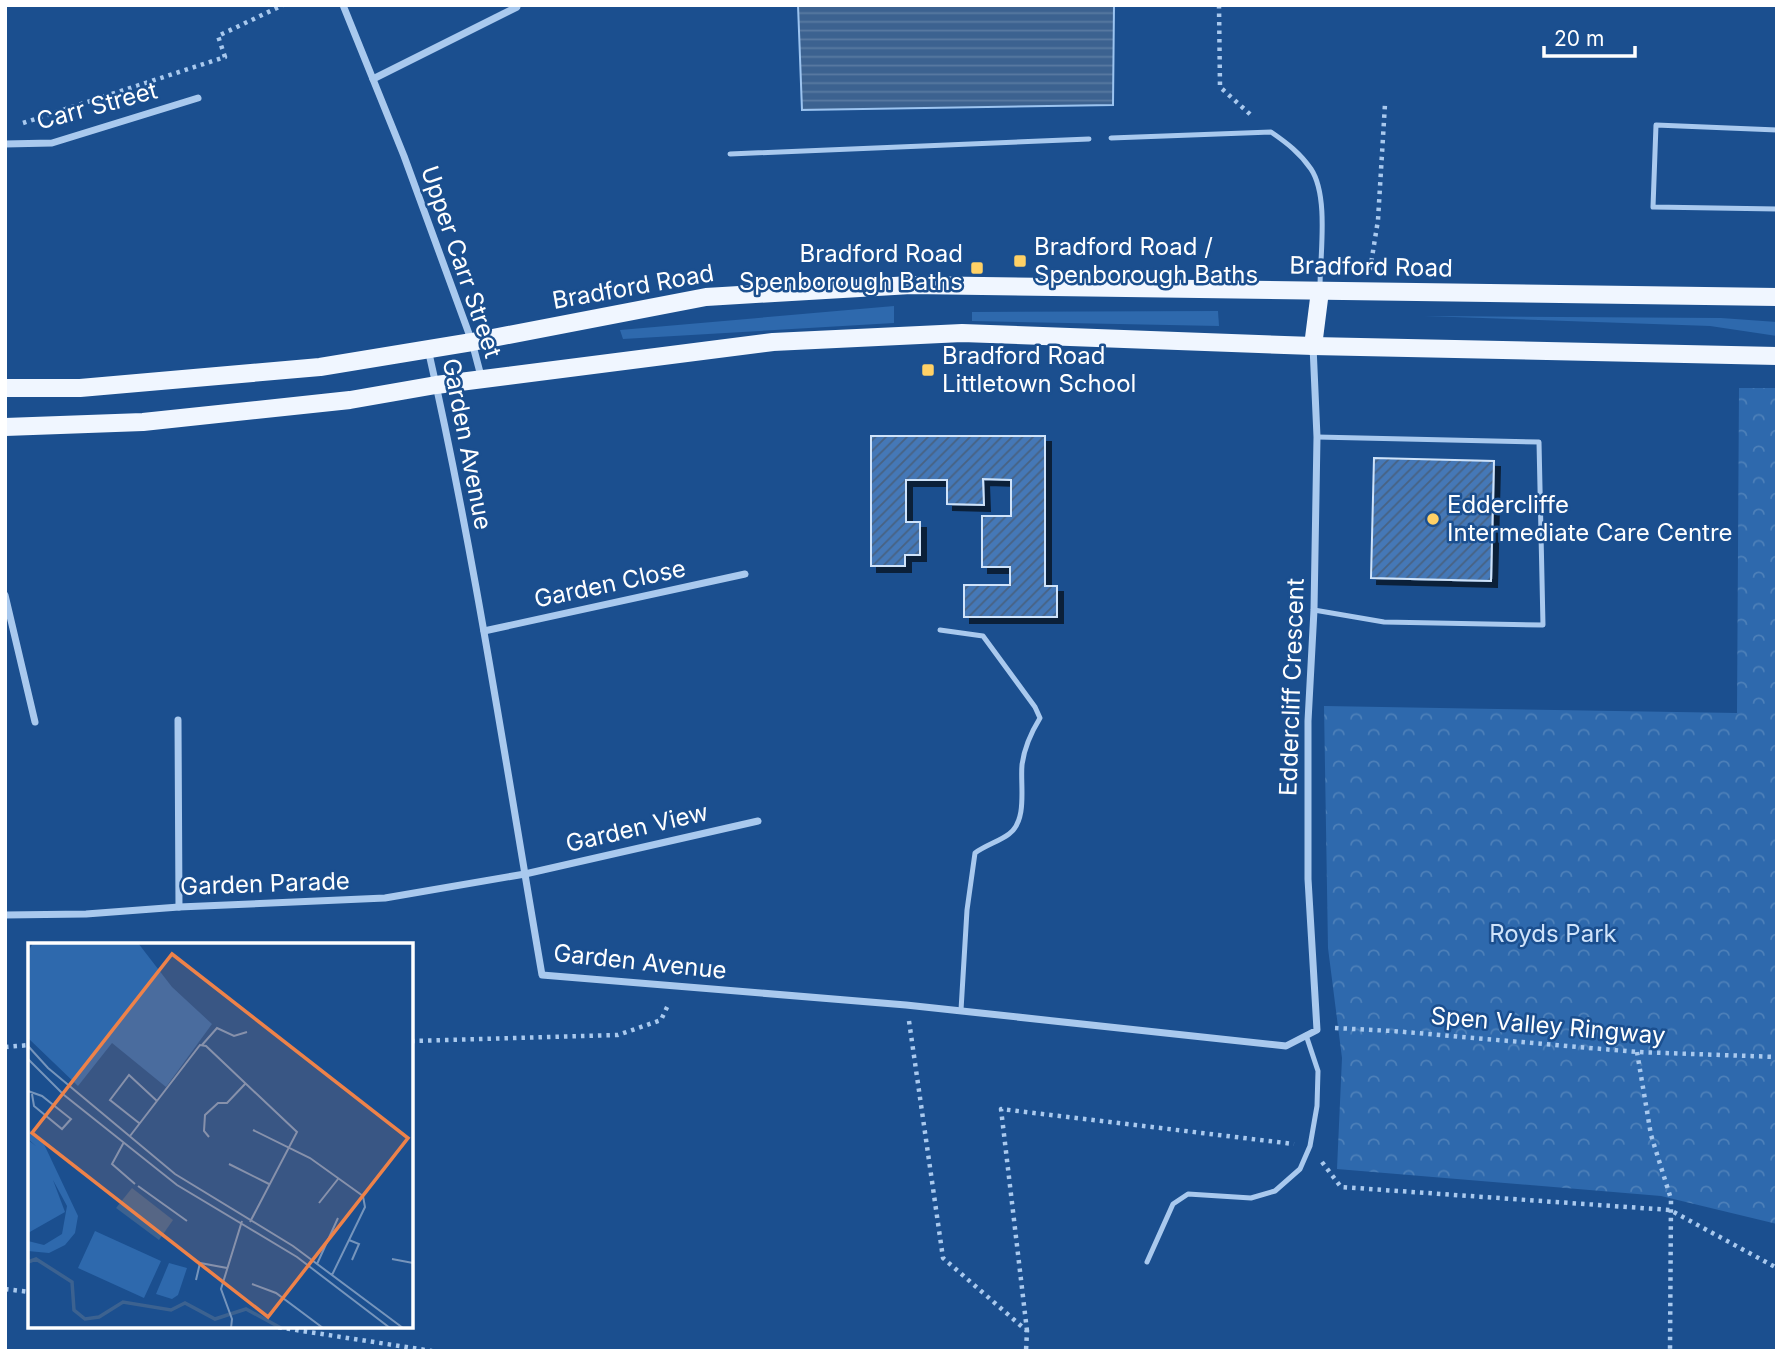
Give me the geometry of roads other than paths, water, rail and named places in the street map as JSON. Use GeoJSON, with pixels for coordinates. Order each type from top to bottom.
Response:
{"type":"FeatureCollection","features":[{"type":"Feature","properties":{"kind":"main road","name":"Bradford Road"},"geometry":{"type":"LineString","coordinates":[[5,388],[80,388],[306,369],[472,342],[720,296],[911,285],[1777,298]]}},
{"type":"Feature","properties":{"kind":"main road"},"geometry":{"type":"LineString","coordinates":[[1313,346],[1320,291]]}},
{"type":"Feature","properties":{"kind":"main road"},"geometry":{"type":"LineString","coordinates":[[5,427],[143,422],[350,400],[436,385],[773,342],[962,333],[1313,346],[1777,356]]}},
{"type":"Feature","properties":{"kind":"street","name":"Upper Carr Street"},"geometry":{"type":"LineString","coordinates":[[343,5],[404,156],[472,342],[482,380]]}},
{"type":"Feature","properties":{"kind":"street"},"geometry":{"type":"LineString","coordinates":[[373,79],[517,8],[517,5]]}},
{"type":"Feature","properties":{"kind":"street","name":"Carr Street"},"geometry":{"type":"LineString","coordinates":[[5,144],[52,143],[198,98]]}},
{"type":"Feature","properties":{"kind":"street","name":"Eddercliff Crescent"},"geometry":{"type":"LineString","coordinates":[[1313,346],[1317,437],[1314,610],[1308,720],[1308,879],[1317,1030]]}},
{"type":"Feature","properties":{"kind":"street","name":"Garden Avenue"},"geometry":{"type":"LineString","coordinates":[[428,349],[484,631],[542,975],[961,1010],[1286,1046],[1317,1030]]}},
{"type":"Feature","properties":{"kind":"street","name":"Garden Close"},"geometry":{"type":"LineString","coordinates":[[484,631],[744,574]]}},
{"type":"Feature","properties":{"kind":"street"},"geometry":{"type":"LineString","coordinates":[[5,595],[35,722]]}},
{"type":"Feature","properties":{"kind":"street"},"geometry":{"type":"LineString","coordinates":[[178,720],[180,907]]}},
{"type":"Feature","properties":{"kind":"street","name":"Garden View"},"geometry":{"type":"LineString","coordinates":[[524,874],[758,821]]}},
{"type":"Feature","properties":{"kind":"street","name":"Garden Parade"},"geometry":{"type":"LineString","coordinates":[[5,915],[86,914],[385,898],[524,874]]}},
{"type":"Feature","properties":{"kind":"lane"},"geometry":{"type":"LineString","coordinates":[[1777,130],[1656,125],[1653,207],[1777,209]]}},
{"type":"Feature","properties":{"kind":"lane"},"geometry":{"type":"LineString","coordinates":[[1111,138],[1271,132],[1293,147],[1312,171],[1320,196],[1320,291]]}},
{"type":"Feature","properties":{"kind":"lane"},"geometry":{"type":"LineString","coordinates":[[730,154],[1089,139]]}},
{"type":"Feature","properties":{"kind":"lane"},"geometry":{"type":"LineString","coordinates":[[1314,610],[1384,622],[1543,625],[1539,442],[1317,437]]}},
{"type":"Feature","properties":{"kind":"lane"},"geometry":{"type":"LineString","coordinates":[[940,630],[983,636],[1035,706],[1040,718],[1023,762],[1019,821],[1010,834],[990,842],[975,853],[967,910],[961,1010]]}},
{"type":"Feature","properties":{"kind":"lane"},"geometry":{"type":"LineString","coordinates":[[1147,1262],[1174,1204],[1188,1194],[1251,1198],[1275,1191],[1300,1169],[1310,1146],[1317,1106],[1318,1071],[1306,1035]]}},
{"type":"Feature","properties":{"kind":"place","name":"Bradford Road / Spenborough Baths"},"geometry":{"type":"Point","coordinates":[1020,261]}},
{"type":"Feature","properties":{"kind":"place","name":"Bradford Road Spenborough Baths"},"geometry":{"type":"Point","coordinates":[977,268]}},
{"type":"Feature","properties":{"kind":"place","name":"Bradford Road Littletown School"},"geometry":{"type":"Point","coordinates":[928,370]}},
{"type":"Feature","properties":{"kind":"place","name":"Eddercliffe Intermediate Care Centre"},"geometry":{"type":"Point","coordinates":[1433,519]}},
{"type":"Feature","properties":{"kind":"park label","name":"Royds Park"},"geometry":{"type":"Point","coordinates":[1553,934]}}]}
